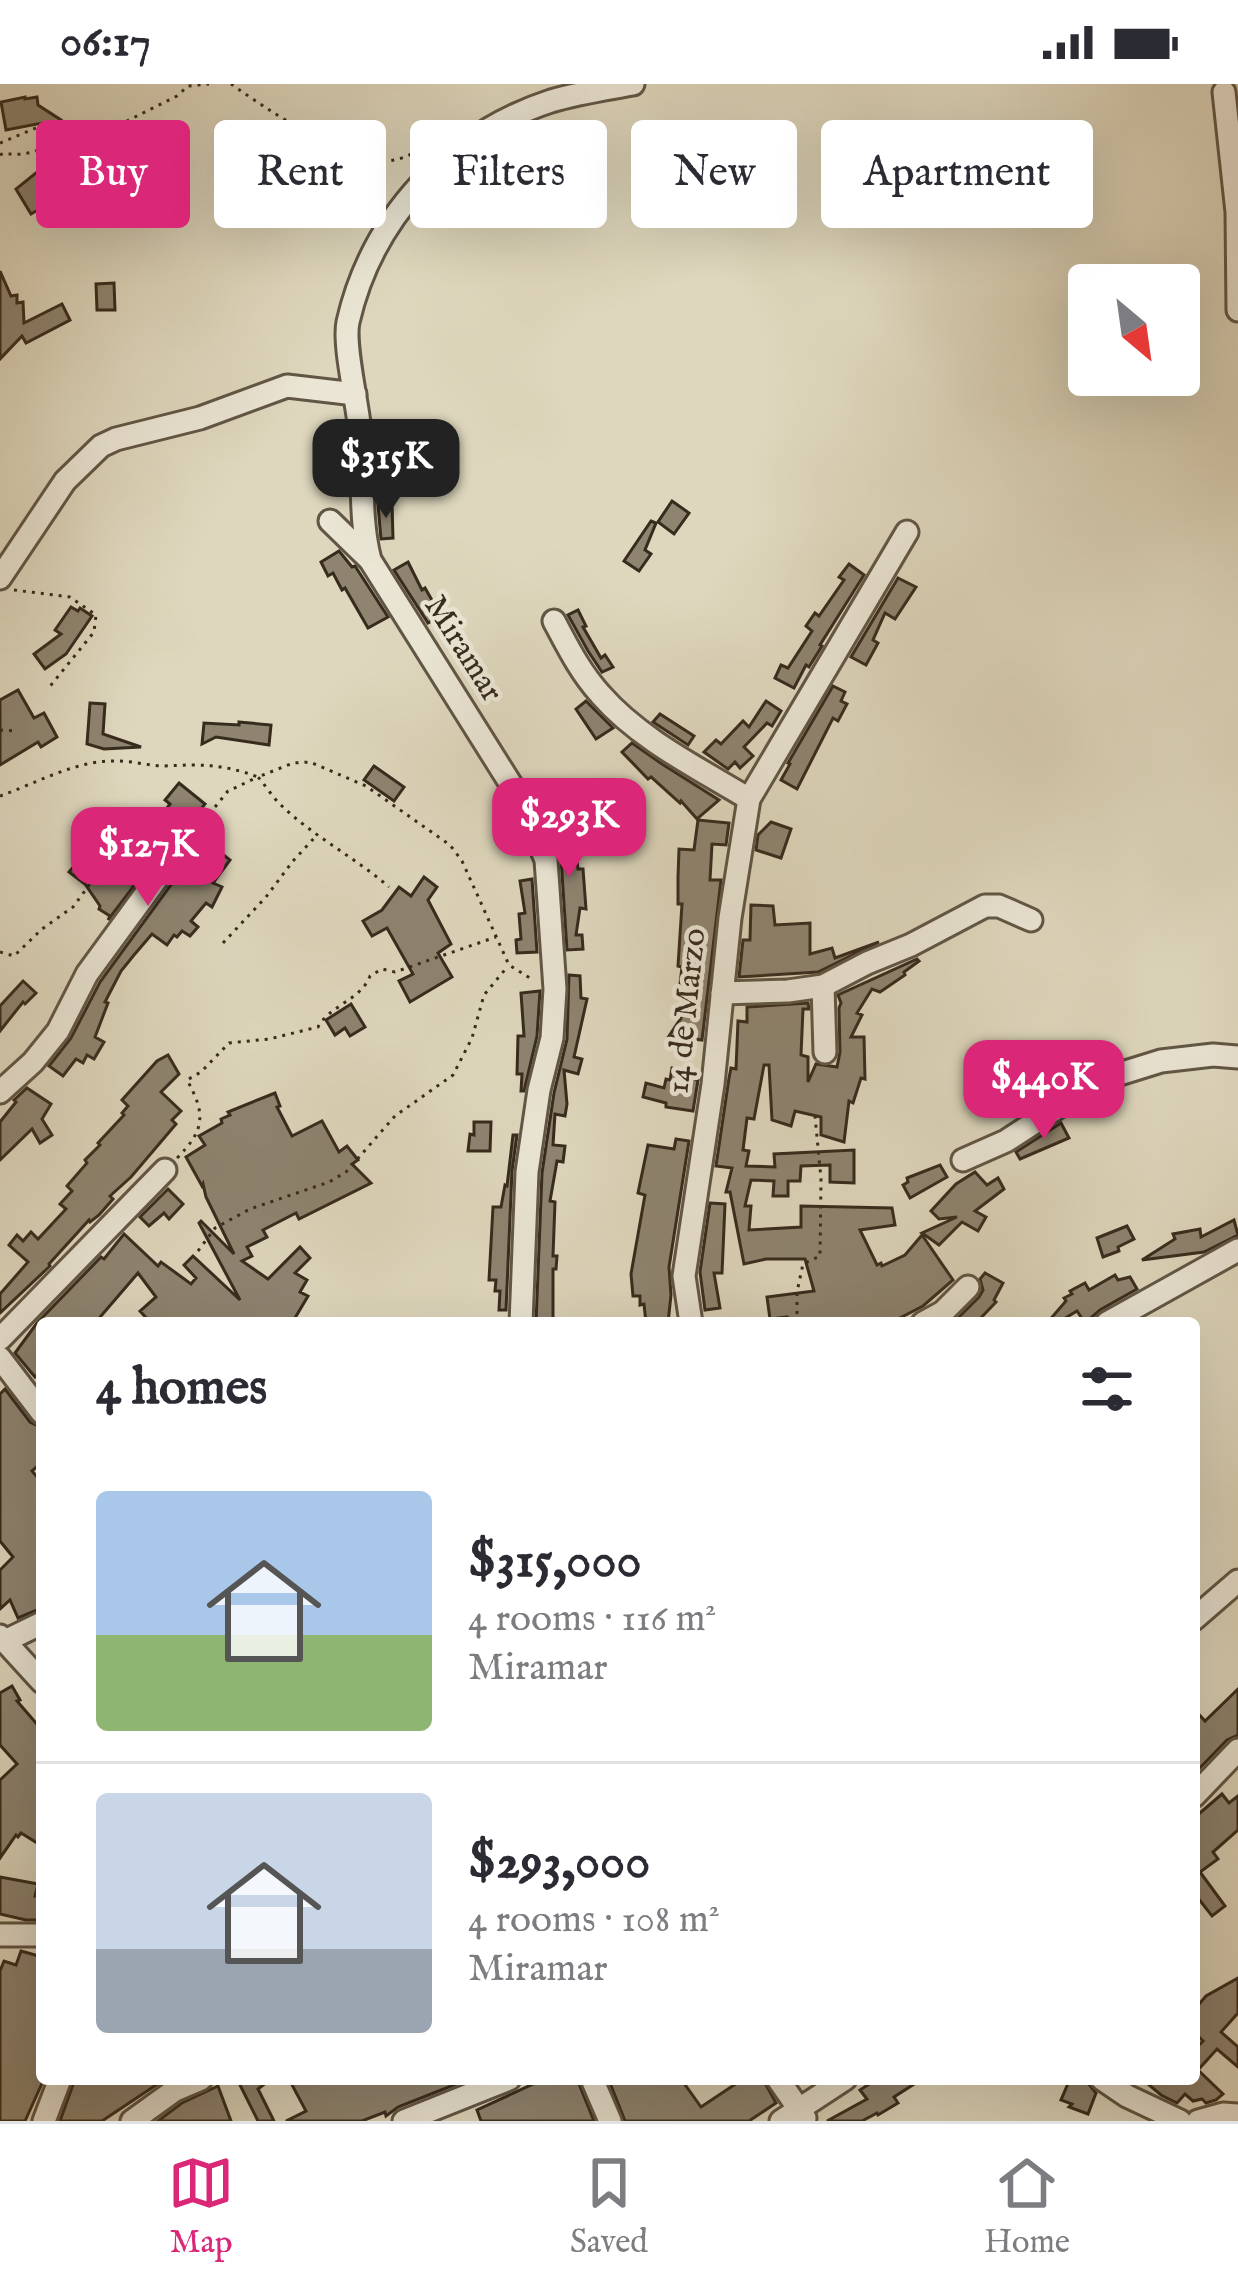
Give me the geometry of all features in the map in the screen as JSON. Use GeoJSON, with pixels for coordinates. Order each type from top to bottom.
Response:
{"type":"FeatureCollection","features":[{"type":"Feature","properties":{"kind":"street","name":"Miramar"},"geometry":{"type":"LineString","coordinates":[[507,120],[550,101],[633,84]]}},
{"type":"Feature","properties":{"kind":"street"},"geometry":{"type":"LineString","coordinates":[[1224,92],[1238,212],[1238,310]]}},
{"type":"Feature","properties":{"kind":"street","name":"Miramar"},"geometry":{"type":"LineString","coordinates":[[410,195],[372,255],[347,326],[360,433],[363,534],[370,560],[522,802],[546,860],[555,988],[552,1038],[538,1090],[527,1172],[521,1317]]}},
{"type":"Feature","properties":{"kind":"street"},"geometry":{"type":"LineString","coordinates":[[0,578],[65,481],[101,446],[200,418],[287,386],[355,394]]}},
{"type":"Feature","properties":{"kind":"street"},"geometry":{"type":"LineString","coordinates":[[330,521],[370,560]]}},
{"type":"Feature","properties":{"kind":"street","name":"14 de Marzo"},"geometry":{"type":"LineString","coordinates":[[690,1317],[684,1276],[748,799],[907,532]]}},
{"type":"Feature","properties":{"kind":"street"},"geometry":{"type":"LineString","coordinates":[[554,621],[599,694],[629,722],[748,799]]}},
{"type":"Feature","properties":{"kind":"street"},"geometry":{"type":"LineString","coordinates":[[0,1092],[33,1063],[58,1031],[87,974],[169,862]]}},
{"type":"Feature","properties":{"kind":"street"},"geometry":{"type":"LineString","coordinates":[[722,992],[823,986],[985,906],[999,905],[1031,920]]}},
{"type":"Feature","properties":{"kind":"street"},"geometry":{"type":"LineString","coordinates":[[823,986],[825,1052]]}},
{"type":"Feature","properties":{"kind":"street"},"geometry":{"type":"LineString","coordinates":[[963,1160],[1006,1141],[1100,1080],[1161,1061],[1238,1057]]}},
{"type":"Feature","properties":{"kind":"street"},"geometry":{"type":"LineString","coordinates":[[0,1339],[165,1170]]}},
{"type":"Feature","properties":{"kind":"street"},"geometry":{"type":"LineString","coordinates":[[1118,1317],[1238,1250]]}},
{"type":"Feature","properties":{"kind":"street"},"geometry":{"type":"LineString","coordinates":[[934,1317],[968,1287]]}},
{"type":"Feature","properties":{"kind":"street"},"geometry":{"type":"LineString","coordinates":[[0,1358],[36,1405]]}},
{"type":"Feature","properties":{"kind":"street"},"geometry":{"type":"LineString","coordinates":[[1200,1613],[1238,1581]]}},
{"type":"Feature","properties":{"kind":"street"},"geometry":{"type":"LineString","coordinates":[[36,1625],[3,1638],[36,1675]]}},
{"type":"Feature","properties":{"kind":"street"},"geometry":{"type":"LineString","coordinates":[[1200,1790],[1238,1750]]}},
{"type":"Feature","properties":{"kind":"street"},"geometry":{"type":"LineString","coordinates":[[0,1935],[36,1935]]}},
{"type":"Feature","properties":{"kind":"street"},"geometry":{"type":"LineString","coordinates":[[44,2121],[58,2085]]}},
{"type":"Feature","properties":{"kind":"street"},"geometry":{"type":"LineString","coordinates":[[132,2121],[187,2085]]}},
{"type":"Feature","properties":{"kind":"street"},"geometry":{"type":"LineString","coordinates":[[404,2121],[446,2113],[498,2085]]}},
{"type":"Feature","properties":{"kind":"street"},"geometry":{"type":"LineString","coordinates":[[595,2085],[610,2121]]}},
{"type":"Feature","properties":{"kind":"street"},"geometry":{"type":"LineString","coordinates":[[781,2085],[796,2117],[837,2085]]}},
{"type":"Feature","properties":{"kind":"street"},"geometry":{"type":"LineString","coordinates":[[1111,2085],[1180,2121]]}},
{"type":"Feature","properties":{"kind":"street"},"geometry":{"type":"LineString","coordinates":[[1198,2121],[1238,2115]]}},
{"type":"Feature","properties":{"kind":"path"},"geometry":{"type":"LineString","coordinates":[[0,155],[33,153],[72,131],[88,135],[107,131],[177,96],[187,85],[209,84]]}},
{"type":"Feature","properties":{"kind":"path"},"geometry":{"type":"LineString","coordinates":[[232,84],[276,115],[345,150],[374,160],[410,154]]}},
{"type":"Feature","properties":{"kind":"path"},"geometry":{"type":"LineString","coordinates":[[0,142],[36,128]]}},
{"type":"Feature","properties":{"kind":"path"},"geometry":{"type":"LineString","coordinates":[[0,588],[70,597],[96,615],[94,632],[47,690]]}},
{"type":"Feature","properties":{"kind":"path"},"geometry":{"type":"LineString","coordinates":[[0,730],[17,731]]}},
{"type":"Feature","properties":{"kind":"path"},"geometry":{"type":"LineString","coordinates":[[0,796],[83,766],[116,760],[158,766],[230,766],[258,777],[283,807],[389,886]]}},
{"type":"Feature","properties":{"kind":"path"},"geometry":{"type":"LineString","coordinates":[[0,952],[14,956],[73,907],[101,868],[128,848],[169,862],[228,790],[293,763],[310,762],[366,786],[450,845],[462,861],[509,965],[555,988]]}},
{"type":"Feature","properties":{"kind":"path"},"geometry":{"type":"LineString","coordinates":[[223,943],[318,834]]}},
{"type":"Feature","properties":{"kind":"path"},"geometry":{"type":"LineString","coordinates":[[165,1170],[200,1130],[201,1105],[188,1080],[229,1043],[318,1028],[325,1016],[382,969],[395,972],[498,936]]}},
{"type":"Feature","properties":{"kind":"path"},"geometry":{"type":"LineString","coordinates":[[198,1251],[214,1228],[346,1172],[395,1116],[453,1076],[472,1039],[484,994],[509,965]]}},
{"type":"Feature","properties":{"kind":"path"},"geometry":{"type":"LineString","coordinates":[[796,1317],[803,1264],[820,1256],[821,1179],[814,1116]]}},
{"type":"Feature","properties":{"kind":"building"},"geometry":{"type":"Polygon","coordinates":[[[37,97],[38,105],[61,120],[36,120],[36,124],[6,130],[1,102],[37,97]]]}},
{"type":"Feature","properties":{"kind":"building"},"geometry":{"type":"Polygon","coordinates":[[[36,173],[36,211],[31,214],[16,189],[36,173]]]}},
{"type":"Feature","properties":{"kind":"building"},"geometry":{"type":"Polygon","coordinates":[[[0,271],[11,296],[23,302],[24,323],[62,304],[70,320],[26,343],[22,336],[0,359],[0,271]]]}},
{"type":"Feature","properties":{"kind":"building"},"geometry":{"type":"Polygon","coordinates":[[[114,283],[115,310],[97,310],[96,284],[114,283]]]}},
{"type":"Feature","properties":{"kind":"building"},"geometry":{"type":"Polygon","coordinates":[[[672,501],[689,513],[674,534],[658,522],[672,501]]]}},
{"type":"Feature","properties":{"kind":"building"},"geometry":{"type":"Polygon","coordinates":[[[392,504],[393,538],[381,539],[378,505],[392,504]]]}},
{"type":"Feature","properties":{"kind":"building"},"geometry":{"type":"Polygon","coordinates":[[[651,521],[656,523],[645,550],[651,554],[639,571],[624,561],[651,521]]]}},
{"type":"Feature","properties":{"kind":"building"},"geometry":{"type":"Polygon","coordinates":[[[339,551],[355,566],[388,617],[368,628],[345,588],[333,573],[328,576],[321,562],[339,551]]]}},
{"type":"Feature","properties":{"kind":"building"},"geometry":{"type":"Polygon","coordinates":[[[408,562],[441,616],[428,623],[394,570],[408,562]]]}},
{"type":"Feature","properties":{"kind":"building"},"geometry":{"type":"Polygon","coordinates":[[[849,564],[864,575],[809,667],[806,665],[794,688],[775,678],[781,665],[788,668],[812,631],[806,626],[815,613],[819,616],[844,580],[839,577],[849,564]]]}},
{"type":"Feature","properties":{"kind":"building"},"geometry":{"type":"Polygon","coordinates":[[[898,578],[916,587],[895,619],[885,613],[873,640],[878,643],[866,665],[851,657],[898,578]]]}},
{"type":"Feature","properties":{"kind":"building"},"geometry":{"type":"Polygon","coordinates":[[[71,607],[92,616],[66,654],[45,669],[34,654],[61,634],[55,630],[71,607]]]}},
{"type":"Feature","properties":{"kind":"building"},"geometry":{"type":"Polygon","coordinates":[[[578,610],[601,658],[605,655],[613,667],[602,672],[588,651],[568,615],[578,610]]]}},
{"type":"Feature","properties":{"kind":"building"},"geometry":{"type":"Polygon","coordinates":[[[833,686],[845,692],[841,701],[847,704],[838,721],[833,718],[797,789],[781,780],[833,686]]]}},
{"type":"Feature","properties":{"kind":"building"},"geometry":{"type":"Polygon","coordinates":[[[18,690],[34,718],[44,713],[57,737],[41,747],[38,742],[0,765],[0,700],[18,690]]]}},
{"type":"Feature","properties":{"kind":"building"},"geometry":{"type":"Polygon","coordinates":[[[586,701],[613,728],[596,739],[576,709],[586,701]]]}},
{"type":"Feature","properties":{"kind":"building"},"geometry":{"type":"Polygon","coordinates":[[[766,701],[781,711],[772,726],[767,723],[744,747],[753,756],[740,768],[735,762],[728,769],[704,752],[716,740],[721,744],[743,721],[749,727],[766,701]]]}},
{"type":"Feature","properties":{"kind":"building"},"geometry":{"type":"Polygon","coordinates":[[[90,703],[105,704],[103,734],[141,747],[104,749],[87,744],[90,703]]]}},
{"type":"Feature","properties":{"kind":"building"},"geometry":{"type":"Polygon","coordinates":[[[660,714],[694,736],[688,745],[653,722],[660,714]]]}},
{"type":"Feature","properties":{"kind":"building"},"geometry":{"type":"Polygon","coordinates":[[[204,723],[271,725],[269,745],[216,737],[202,744],[204,723]]]}},
{"type":"Feature","properties":{"kind":"building"},"geometry":{"type":"Polygon","coordinates":[[[632,743],[719,800],[697,819],[622,752],[632,743]]]}},
{"type":"Feature","properties":{"kind":"building"},"geometry":{"type":"Polygon","coordinates":[[[374,766],[404,787],[394,801],[364,780],[374,766]]]}},
{"type":"Feature","properties":{"kind":"building"},"geometry":{"type":"Polygon","coordinates":[[[179,783],[205,804],[187,826],[230,860],[213,883],[222,887],[212,907],[206,903],[191,921],[198,927],[190,936],[182,931],[167,945],[152,934],[134,955],[105,1002],[95,1037],[104,1042],[94,1059],[87,1055],[83,1063],[76,1059],[63,1076],[49,1066],[71,1038],[100,982],[184,862],[177,849],[162,849],[108,920],[110,916],[99,909],[85,884],[69,872],[91,853],[128,882],[145,856],[174,830],[159,819],[170,804],[165,800],[179,783]]]}},
{"type":"Feature","properties":{"kind":"building"},"geometry":{"type":"Polygon","coordinates":[[[549,806],[558,822],[562,820],[571,844],[575,843],[578,869],[583,869],[586,909],[580,908],[576,935],[582,935],[583,949],[567,950],[561,858],[542,810],[549,806]]]}},
{"type":"Feature","properties":{"kind":"building"},"geometry":{"type":"Polygon","coordinates":[[[698,820],[729,823],[726,845],[712,844],[710,880],[721,880],[702,1040],[669,1036],[691,1003],[683,1002],[685,984],[680,984],[682,967],[678,966],[679,849],[694,850],[698,820]]]}},
{"type":"Feature","properties":{"kind":"building"},"geometry":{"type":"Polygon","coordinates":[[[771,822],[791,829],[781,858],[756,850],[758,835],[771,822]]]}},
{"type":"Feature","properties":{"kind":"building"},"geometry":{"type":"Polygon","coordinates":[[[424,877],[437,887],[428,900],[451,944],[438,953],[452,977],[410,1002],[399,981],[413,974],[387,928],[372,936],[363,921],[382,910],[399,887],[411,896],[424,877]]]}},
{"type":"Feature","properties":{"kind":"building"},"geometry":{"type":"Polygon","coordinates":[[[532,879],[537,952],[517,953],[519,914],[525,913],[520,881],[532,879]]]}},
{"type":"Feature","properties":{"kind":"building"},"geometry":{"type":"Polygon","coordinates":[[[751,905],[773,906],[775,925],[810,923],[810,954],[832,948],[835,958],[879,942],[818,972],[739,977],[743,940],[750,940],[751,905]]]}},
{"type":"Feature","properties":{"kind":"building"},"geometry":{"type":"Polygon","coordinates":[[[919,961],[880,992],[872,989],[857,1013],[862,1015],[851,1037],[864,1037],[865,1079],[861,1078],[853,1103],[849,1101],[844,1142],[821,1135],[821,1117],[795,1111],[791,1126],[772,1120],[769,1065],[764,1065],[754,1119],[747,1118],[746,1166],[775,1167],[774,1154],[854,1150],[854,1183],[830,1182],[830,1165],[801,1166],[800,1181],[788,1181],[788,1196],[773,1196],[774,1181],[751,1180],[745,1206],[751,1206],[749,1230],[801,1227],[801,1206],[892,1208],[895,1225],[860,1230],[877,1265],[905,1255],[922,1235],[953,1280],[902,1317],[770,1317],[767,1297],[814,1291],[805,1259],[744,1264],[730,1192],[726,1192],[732,1168],[716,1166],[731,1068],[736,1069],[738,1021],[747,1022],[747,1007],[808,1003],[809,1009],[803,1009],[801,1055],[808,1057],[808,1082],[816,1064],[837,1067],[838,995],[919,961]]]}},
{"type":"Feature","properties":{"kind":"building"},"geometry":{"type":"Polygon","coordinates":[[[569,975],[580,976],[581,998],[587,999],[574,1057],[582,1059],[578,1074],[564,1070],[565,1116],[555,1114],[553,1145],[565,1146],[563,1162],[557,1161],[550,1201],[555,1202],[553,1256],[557,1256],[553,1317],[536,1317],[542,1173],[567,1039],[569,975]]]}},
{"type":"Feature","properties":{"kind":"building"},"geometry":{"type":"Polygon","coordinates":[[[23,981],[36,993],[0,1031],[0,1006],[23,981]]]}},
{"type":"Feature","properties":{"kind":"building"},"geometry":{"type":"Polygon","coordinates":[[[540,991],[537,1036],[521,1091],[522,1074],[517,1074],[518,1036],[524,1036],[521,993],[540,991]]]}},
{"type":"Feature","properties":{"kind":"building"},"geometry":{"type":"Polygon","coordinates":[[[351,1004],[365,1027],[350,1036],[345,1028],[335,1035],[326,1020],[351,1004]]]}},
{"type":"Feature","properties":{"kind":"building"},"geometry":{"type":"Polygon","coordinates":[[[168,1055],[179,1074],[161,1092],[181,1111],[172,1120],[176,1124],[110,1196],[113,1199],[99,1215],[0,1313],[0,1294],[28,1262],[9,1245],[17,1235],[23,1241],[31,1232],[38,1239],[66,1209],[60,1204],[72,1191],[67,1186],[124,1115],[128,1106],[122,1100],[168,1055]]]}},
{"type":"Feature","properties":{"kind":"building"},"geometry":{"type":"Polygon","coordinates":[[[672,1068],[690,1071],[688,1079],[698,1080],[693,1111],[643,1097],[646,1083],[664,1088],[672,1068]]]}},
{"type":"Feature","properties":{"kind":"building"},"geometry":{"type":"Polygon","coordinates":[[[27,1088],[51,1104],[42,1119],[52,1135],[40,1143],[32,1129],[0,1160],[0,1122],[27,1088]]]}},
{"type":"Feature","properties":{"kind":"building"},"geometry":{"type":"Polygon","coordinates":[[[275,1093],[292,1136],[322,1121],[339,1152],[347,1146],[358,1160],[352,1164],[371,1183],[299,1219],[296,1213],[263,1230],[267,1237],[247,1247],[252,1256],[242,1261],[268,1279],[300,1247],[310,1258],[295,1273],[307,1280],[300,1292],[308,1296],[296,1317],[146,1317],[140,1311],[156,1297],[138,1273],[100,1317],[43,1317],[124,1234],[158,1266],[161,1262],[191,1284],[196,1278],[184,1265],[193,1256],[240,1300],[199,1223],[234,1254],[186,1157],[205,1145],[199,1136],[222,1123],[228,1112],[275,1093]]]}},
{"type":"Feature","properties":{"kind":"building"},"geometry":{"type":"Polygon","coordinates":[[[474,1122],[491,1122],[490,1151],[468,1151],[474,1122]]]}},
{"type":"Feature","properties":{"kind":"building"},"geometry":{"type":"Polygon","coordinates":[[[1061,1123],[1069,1138],[1020,1159],[1016,1152],[1061,1123]]]}},
{"type":"Feature","properties":{"kind":"building"},"geometry":{"type":"Polygon","coordinates":[[[513,1135],[517,1135],[506,1310],[499,1310],[500,1291],[495,1291],[496,1280],[489,1280],[493,1207],[501,1207],[507,1186],[513,1135]]]}},
{"type":"Feature","properties":{"kind":"building"},"geometry":{"type":"Polygon","coordinates":[[[676,1139],[689,1141],[669,1267],[669,1317],[645,1317],[640,1296],[633,1296],[631,1274],[645,1195],[638,1193],[648,1145],[674,1149],[676,1139]]]}},
{"type":"Feature","properties":{"kind":"building"},"geometry":{"type":"Polygon","coordinates":[[[940,1165],[947,1177],[910,1198],[903,1185],[907,1178],[940,1165]]]}},
{"type":"Feature","properties":{"kind":"building"},"geometry":{"type":"Polygon","coordinates":[[[975,1172],[987,1185],[998,1178],[1004,1189],[975,1211],[986,1217],[978,1231],[962,1222],[939,1245],[922,1233],[957,1217],[939,1219],[931,1211],[956,1184],[975,1172]]]}},
{"type":"Feature","properties":{"kind":"building"},"geometry":{"type":"Polygon","coordinates":[[[168,1189],[183,1204],[169,1219],[164,1213],[149,1226],[140,1217],[168,1189]]]}},
{"type":"Feature","properties":{"kind":"building"},"geometry":{"type":"Polygon","coordinates":[[[710,1203],[725,1204],[722,1273],[714,1273],[720,1308],[705,1310],[700,1272],[710,1203]]]}},
{"type":"Feature","properties":{"kind":"building"},"geometry":{"type":"Polygon","coordinates":[[[1234,1220],[1238,1235],[1204,1252],[1142,1260],[1175,1239],[1173,1234],[1200,1229],[1201,1237],[1234,1220]]]}},
{"type":"Feature","properties":{"kind":"building"},"geometry":{"type":"Polygon","coordinates":[[[1127,1226],[1134,1239],[1103,1257],[1097,1238],[1127,1226]]]}},
{"type":"Feature","properties":{"kind":"building"},"geometry":{"type":"Polygon","coordinates":[[[985,1273],[1003,1283],[996,1302],[982,1317],[959,1317],[983,1290],[980,1279],[985,1273]]]}},
{"type":"Feature","properties":{"kind":"building"},"geometry":{"type":"Polygon","coordinates":[[[1115,1275],[1118,1280],[1130,1277],[1137,1289],[1092,1317],[1081,1317],[1077,1311],[1052,1317],[1070,1291],[1085,1283],[1089,1290],[1115,1275]]]}},
{"type":"Feature","properties":{"kind":"building"},"geometry":{"type":"Polygon","coordinates":[[[36,1324],[35,1377],[15,1353],[36,1324]]]}},
{"type":"Feature","properties":{"kind":"building"},"geometry":{"type":"Polygon","coordinates":[[[5,1389],[36,1425],[36,1467],[32,1471],[36,1476],[36,1610],[18,1618],[10,1600],[0,1609],[0,1570],[13,1557],[0,1541],[0,1394],[5,1389]]]}},
{"type":"Feature","properties":{"kind":"building"},"geometry":{"type":"Polygon","coordinates":[[[12,1686],[17,1701],[36,1723],[36,1842],[16,1835],[0,1858],[0,1780],[17,1764],[0,1745],[0,1693],[12,1686]]]}},
{"type":"Feature","properties":{"kind":"building"},"geometry":{"type":"Polygon","coordinates":[[[1238,1689],[1238,1735],[1200,1768],[1200,1716],[1205,1721],[1238,1689]]]}},
{"type":"Feature","properties":{"kind":"building"},"geometry":{"type":"Polygon","coordinates":[[[1222,1794],[1229,1803],[1238,1796],[1238,1830],[1213,1852],[1218,1859],[1200,1872],[1200,1813],[1222,1794]]]}},
{"type":"Feature","properties":{"kind":"building"},"geometry":{"type":"Polygon","coordinates":[[[1200,1872],[1225,1906],[1212,1916],[1200,1901],[1200,1872]]]}},
{"type":"Feature","properties":{"kind":"building"},"geometry":{"type":"Polygon","coordinates":[[[0,1877],[36,1884],[36,1920],[0,1914],[0,1877]]]}},
{"type":"Feature","properties":{"kind":"building"},"geometry":{"type":"Polygon","coordinates":[[[21,1951],[36,1955],[36,2085],[41,2085],[25,2121],[0,2121],[0,1971],[4,1961],[16,1965],[21,1951]]]}},
{"type":"Feature","properties":{"kind":"building"},"geometry":{"type":"Polygon","coordinates":[[[1238,1978],[1238,2013],[1221,2032],[1238,2047],[1238,2067],[1217,2049],[1200,2068],[1200,2003],[1238,1978]]]}},
{"type":"Feature","properties":{"kind":"building"},"geometry":{"type":"Polygon","coordinates":[[[1200,2072],[1223,2094],[1206,2103],[1185,2094],[1177,2103],[1149,2085],[1200,2085],[1200,2072]]]}},
{"type":"Feature","properties":{"kind":"building"},"geometry":{"type":"Polygon","coordinates":[[[73,2085],[156,2085],[102,2121],[60,2121],[73,2085]]]}},
{"type":"Feature","properties":{"kind":"building"},"geometry":{"type":"Polygon","coordinates":[[[240,2085],[263,2085],[258,2089],[274,2121],[258,2121],[240,2085]]]}},
{"type":"Feature","properties":{"kind":"building"},"geometry":{"type":"Polygon","coordinates":[[[292,2085],[454,2085],[386,2116],[385,2112],[362,2121],[286,2121],[306,2111],[292,2085]]]}},
{"type":"Feature","properties":{"kind":"building"},"geometry":{"type":"Polygon","coordinates":[[[531,2085],[579,2085],[594,2121],[481,2121],[477,2110],[531,2085]]]}},
{"type":"Feature","properties":{"kind":"building"},"geometry":{"type":"Polygon","coordinates":[[[611,2085],[685,2085],[701,2107],[734,2085],[766,2085],[776,2103],[749,2121],[625,2121],[611,2085]]]}},
{"type":"Feature","properties":{"kind":"building"},"geometry":{"type":"Polygon","coordinates":[[[868,2085],[913,2085],[894,2097],[898,2103],[878,2115],[862,2121],[827,2121],[867,2099],[860,2090],[868,2085]]]}},
{"type":"Feature","properties":{"kind":"building"},"geometry":{"type":"Polygon","coordinates":[[[1067,2085],[1090,2085],[1096,2093],[1088,2114],[1061,2100],[1067,2085]]]}},
{"type":"Feature","properties":{"kind":"building"},"geometry":{"type":"Polygon","coordinates":[[[218,2086],[231,2121],[158,2121],[182,2103],[218,2086]]]}}]}
